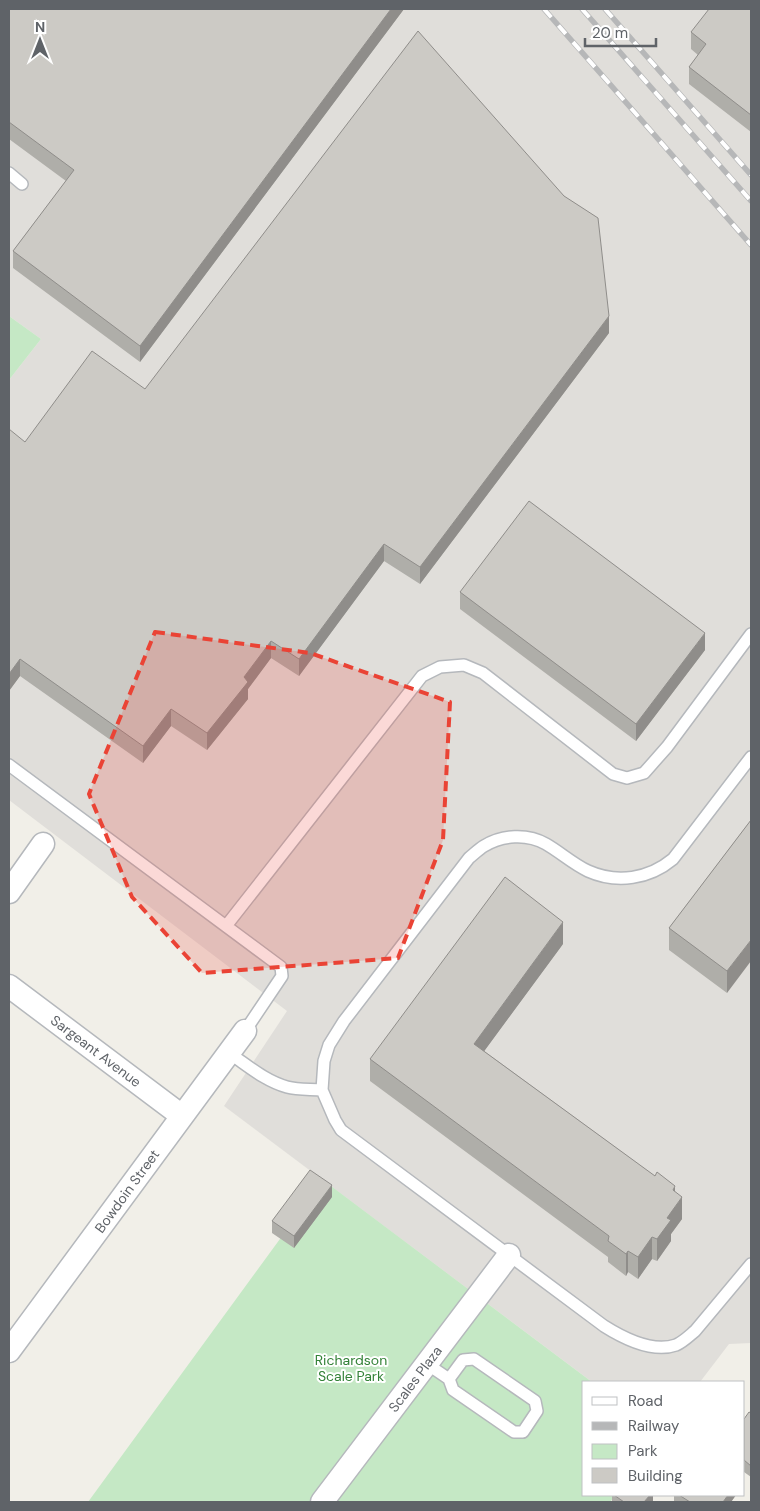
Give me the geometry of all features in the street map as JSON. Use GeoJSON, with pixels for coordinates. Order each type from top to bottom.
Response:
{"type":"FeatureCollection","features":[{"type":"Feature","properties":{"kind":"street"},"geometry":{"type":"LineString","coordinates":[[9,892],[43,844]]}},
{"type":"Feature","properties":{"kind":"street","name":"Sargeant Avenue"},"geometry":{"type":"LineString","coordinates":[[9,986],[182,1116]]}},
{"type":"Feature","properties":{"kind":"street","name":"Bowdoin Street"},"geometry":{"type":"LineString","coordinates":[[9,1351],[245,1031]]}},
{"type":"Feature","properties":{"kind":"street","name":"Scales Plaza"},"geometry":{"type":"LineString","coordinates":[[322,1502],[509,1256]]}},
{"type":"Feature","properties":{"kind":"lane"},"geometry":{"type":"LineString","coordinates":[[9,174],[22,184]]}},
{"type":"Feature","properties":{"kind":"lane"},"geometry":{"type":"LineString","coordinates":[[226,926],[422,676],[440,667],[464,665],[483,674],[613,774],[627,778],[644,773],[667,747],[751,634]]}},
{"type":"Feature","properties":{"kind":"lane"},"geometry":{"type":"LineString","coordinates":[[751,757],[673,859],[664,867],[649,873],[620,879],[602,876],[586,870],[544,843],[530,838],[514,837],[499,839],[483,846],[469,858],[344,1021],[330,1045],[324,1061],[322,1090],[334,1120],[341,1130],[604,1326],[622,1337],[641,1344],[658,1347],[674,1345],[686,1339],[695,1331],[751,1264]]}},
{"type":"Feature","properties":{"kind":"lane"},"geometry":{"type":"LineString","coordinates":[[9,765],[281,967],[282,976],[245,1031]]}},
{"type":"Feature","properties":{"kind":"lane"},"geometry":{"type":"LineString","coordinates":[[229,1053],[268,1080],[287,1087],[322,1090]]}},
{"type":"Feature","properties":{"kind":"lane"},"geometry":{"type":"LineString","coordinates":[[427,1364],[449,1379],[453,1390],[514,1432],[523,1432],[537,1411],[535,1401],[474,1359],[462,1360],[449,1379]]}},
{"type":"Feature","properties":{"kind":"highlighted area"},"geometry":{"type":"Polygon","coordinates":[[[155,632],[310,653],[450,702],[443,840],[398,958],[202,973],[132,897],[89,794],[155,632]]]}},
{"type":"Feature","properties":{"kind":"shaded area"},"geometry":{"type":"Polygon","coordinates":[[[9,9],[751,9],[751,1343],[729,1344],[701,1381],[591,1381],[224,1106],[287,1011],[9,800],[9,380],[41,339],[9,316],[9,9]]]}},
{"type":"Feature","properties":{"kind":"green space"},"geometry":{"type":"Polygon","coordinates":[[[9,316],[41,339],[9,380],[9,316]]]}},
{"type":"Feature","properties":{"kind":"green space","name":"Richardson Scale Park"},"geometry":{"type":"Polygon","coordinates":[[[323,1180],[591,1381],[582,1381],[582,1496],[615,1496],[610,1502],[88,1502],[323,1180]]]}},
{"type":"Feature","properties":{"kind":"building"},"geometry":{"type":"Polygon","coordinates":[[[9,9],[391,9],[140,346],[13,251],[74,170],[9,122],[9,9]]]}},
{"type":"Feature","properties":{"kind":"building"},"geometry":{"type":"Polygon","coordinates":[[[709,9],[751,9],[751,115],[689,67],[706,44],[691,32],[709,9]]]}},
{"type":"Feature","properties":{"kind":"building"},"geometry":{"type":"Polygon","coordinates":[[[418,31],[564,196],[598,218],[609,316],[420,567],[384,544],[299,659],[271,641],[244,677],[248,682],[207,733],[171,709],[143,746],[20,659],[9,674],[9,429],[25,442],[92,351],[145,389],[418,31]]]}},
{"type":"Feature","properties":{"kind":"building"},"geometry":{"type":"Polygon","coordinates":[[[529,501],[705,633],[636,724],[460,592],[529,501]]]}},
{"type":"Feature","properties":{"kind":"building"},"geometry":{"type":"Polygon","coordinates":[[[751,820],[751,940],[727,971],[669,928],[751,820]]]}},
{"type":"Feature","properties":{"kind":"building"},"geometry":{"type":"Polygon","coordinates":[[[505,877],[563,922],[474,1044],[655,1176],[657,1172],[675,1186],[673,1190],[682,1197],[667,1218],[671,1220],[657,1239],[652,1237],[638,1257],[628,1251],[626,1254],[608,1241],[609,1236],[370,1059],[505,877]]]}},
{"type":"Feature","properties":{"kind":"building"},"geometry":{"type":"Polygon","coordinates":[[[310,1170],[332,1185],[294,1236],[272,1221],[310,1170]]]}},
{"type":"Feature","properties":{"kind":"building"},"geometry":{"type":"Polygon","coordinates":[[[749,1412],[751,1413],[751,1466],[745,1461],[745,1418],[749,1412]]]}},
{"type":"Feature","properties":{"kind":"building"},"geometry":{"type":"Polygon","coordinates":[[[615,1496],[649,1496],[644,1502],[624,1502],[615,1496]]]}},
{"type":"Feature","properties":{"kind":"building"},"geometry":{"type":"Polygon","coordinates":[[[681,1496],[727,1496],[723,1502],[690,1502],[681,1496]]]}},
{"type":"Feature","properties":{"kind":"railway"},"geometry":{"type":"LineString","coordinates":[[544,9],[751,245]]}},
{"type":"Feature","properties":{"kind":"railway"},"geometry":{"type":"LineString","coordinates":[[582,9],[751,201]]}},
{"type":"Feature","properties":{"kind":"railway"},"geometry":{"type":"LineString","coordinates":[[605,9],[751,175]]}}]}
